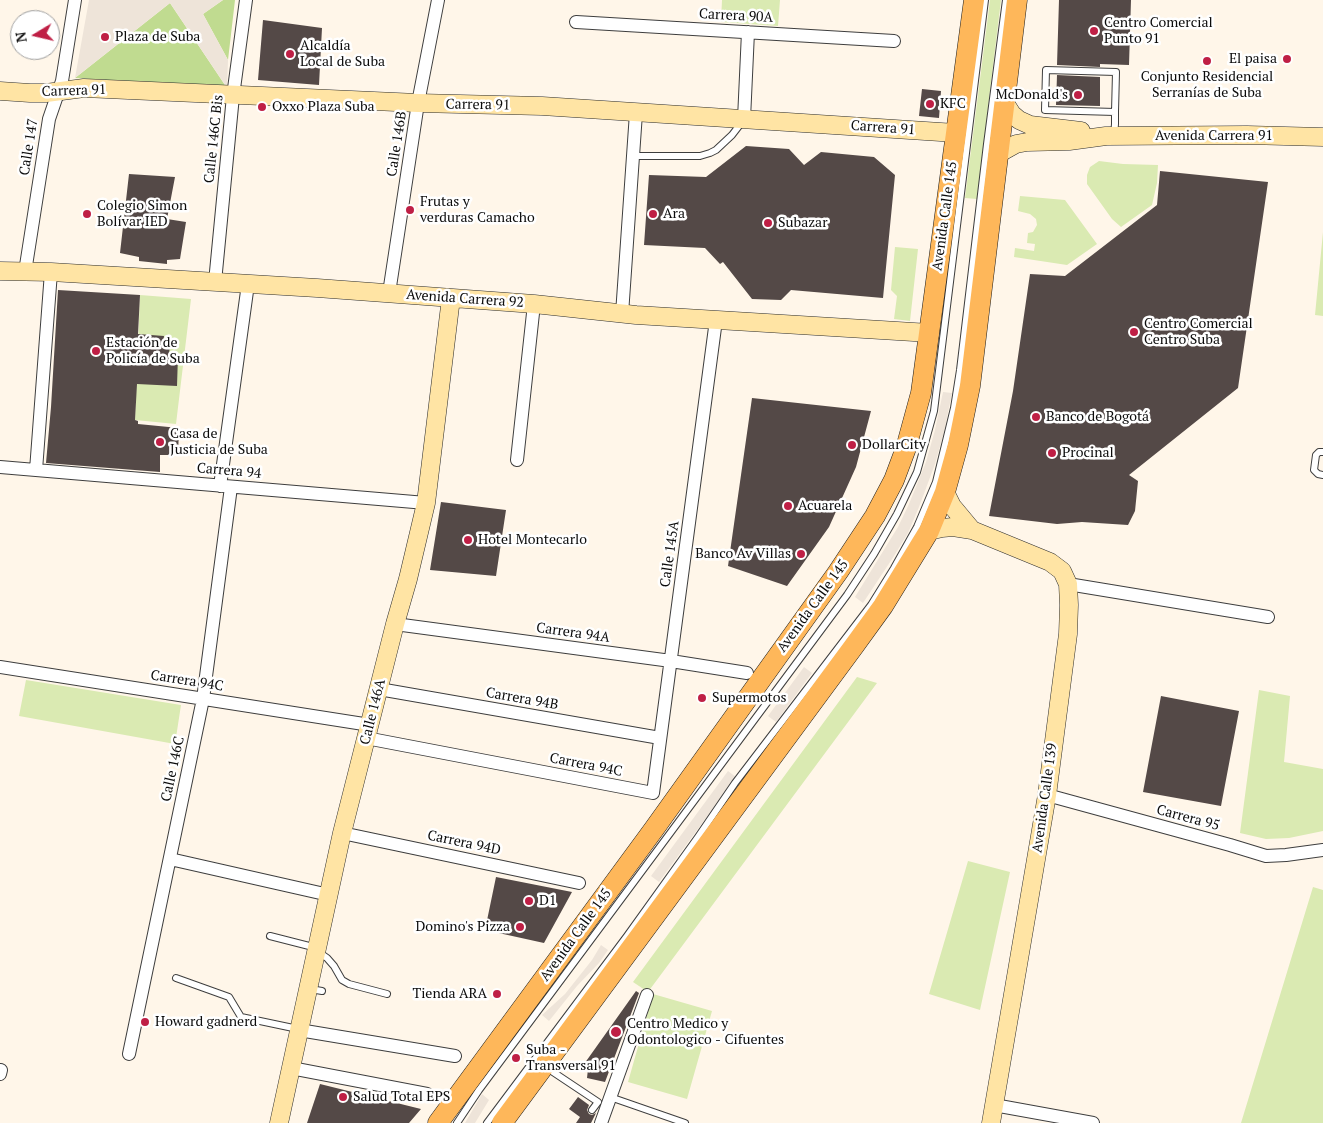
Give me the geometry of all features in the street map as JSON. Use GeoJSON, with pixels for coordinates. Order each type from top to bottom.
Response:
{"type":"FeatureCollection","features":[{"type":"Feature","properties":{"kind":"main road","name":"Avenida Calle 145"},"geometry":{"type":"LineString","coordinates":[[438,1123],[654,829],[838,572],[875,516],[894,480],[915,420],[921,393],[974,0]]}},
{"type":"Feature","properties":{"kind":"main road"},"geometry":{"type":"LineString","coordinates":[[502,1123],[883,606],[929,531],[945,492],[958,445],[970,386],[1017,0]]}},
{"type":"Feature","properties":{"kind":"main road","name":"Carrera 91"},"geometry":{"type":"LineString","coordinates":[[0,91],[30,93],[84,88],[233,96],[542,106],[956,133]]}},
{"type":"Feature","properties":{"kind":"main road","name":"Avenida Carrera 91"},"geometry":{"type":"LineString","coordinates":[[1005,103],[1018,120],[1030,125],[1110,136]]}},
{"type":"Feature","properties":{"kind":"main road","name":"Avenida Carrera 91"},"geometry":{"type":"LineString","coordinates":[[998,154],[1016,144],[1027,142],[1110,136],[1247,134],[1323,137]]}},
{"type":"Feature","properties":{"kind":"main road","name":"Avenida Carrera 92"},"geometry":{"type":"LineString","coordinates":[[0,271],[51,272],[389,293],[534,304],[622,314],[930,333]]}},
{"type":"Feature","properties":{"kind":"main road","name":"Calle 146A"},"geometry":{"type":"LineString","coordinates":[[278,1123],[299,1030],[315,989],[317,948],[342,833],[426,503],[451,298]]}},
{"type":"Feature","properties":{"kind":"main road"},"geometry":{"type":"LineString","coordinates":[[945,492],[952,506],[972,530]]}},
{"type":"Feature","properties":{"kind":"main road"},"geometry":{"type":"LineString","coordinates":[[929,531],[953,527],[972,530],[1050,562],[1062,571],[1068,584]]}},
{"type":"Feature","properties":{"kind":"main road","name":"Avenida Calle 139"},"geometry":{"type":"LineString","coordinates":[[991,1123],[1047,795],[1068,634],[1068,584]]}},
{"type":"Feature","properties":{"kind":"street","name":"Calle 147"},"geometry":{"type":"LineString","coordinates":[[25,272],[49,119],[65,69],[75,0]]}},
{"type":"Feature","properties":{"kind":"street","name":"Calle 146C Bis"},"geometry":{"type":"LineString","coordinates":[[215,282],[233,96],[246,0]]}},
{"type":"Feature","properties":{"kind":"street","name":"Calle 146B"},"geometry":{"type":"LineString","coordinates":[[389,293],[418,103],[438,0]]}},
{"type":"Feature","properties":{"kind":"street","name":"Carrera 90A"},"geometry":{"type":"LineString","coordinates":[[576,22],[894,41]]}},
{"type":"Feature","properties":{"kind":"street"},"geometry":{"type":"LineString","coordinates":[[744,119],[748,32]]}},
{"type":"Feature","properties":{"kind":"street"},"geometry":{"type":"LineString","coordinates":[[622,314],[636,112]]}},
{"type":"Feature","properties":{"kind":"street"},"geometry":{"type":"LineString","coordinates":[[36,470],[51,272]]}},
{"type":"Feature","properties":{"kind":"street","name":"Calle 146C"},"geometry":{"type":"LineString","coordinates":[[129,1054],[203,699],[248,284]]}},
{"type":"Feature","properties":{"kind":"street"},"geometry":{"type":"LineString","coordinates":[[517,460],[534,304]]}},
{"type":"Feature","properties":{"kind":"street","name":"Calle 145A"},"geometry":{"type":"LineString","coordinates":[[653,793],[716,320]]}},
{"type":"Feature","properties":{"kind":"street","name":"Carrera 94"},"geometry":{"type":"LineString","coordinates":[[0,467],[426,503]]}},
{"type":"Feature","properties":{"kind":"street"},"geometry":{"type":"LineString","coordinates":[[1068,584],[1268,617]]}},
{"type":"Feature","properties":{"kind":"street","name":"Carrera 94A"},"geometry":{"type":"LineString","coordinates":[[395,624],[747,673]]}},
{"type":"Feature","properties":{"kind":"street","name":"Carrera 94C"},"geometry":{"type":"LineString","coordinates":[[0,667],[203,699],[368,731],[653,793]]}},
{"type":"Feature","properties":{"kind":"street","name":"Carrera 94B"},"geometry":{"type":"LineString","coordinates":[[379,689],[660,738]]}},
{"type":"Feature","properties":{"kind":"street","name":"Carrera 95"},"geometry":{"type":"LineString","coordinates":[[1047,795],[1266,856],[1323,850]]}},
{"type":"Feature","properties":{"kind":"street","name":"Carrera 94D"},"geometry":{"type":"LineString","coordinates":[[342,833],[579,883]]}},
{"type":"Feature","properties":{"kind":"street"},"geometry":{"type":"LineString","coordinates":[[170,859],[329,895]]}},
{"type":"Feature","properties":{"kind":"street"},"geometry":{"type":"LineString","coordinates":[[600,1123],[647,995]]}},
{"type":"Feature","properties":{"kind":"street"},"geometry":{"type":"LineString","coordinates":[[299,1030],[455,1056]]}},
{"type":"Feature","properties":{"kind":"street"},"geometry":{"type":"LineString","coordinates":[[291,1068],[428,1094]]}},
{"type":"Feature","properties":{"kind":"street"},"geometry":{"type":"LineString","coordinates":[[994,1105],[1093,1123]]}},
{"type":"Feature","properties":{"kind":"lane"},"geometry":{"type":"LineString","coordinates":[[457,1123],[479,1090],[847,595],[874,554],[917,472],[934,411],[985,0]]}},
{"type":"Feature","properties":{"kind":"lane"},"geometry":{"type":"LineString","coordinates":[[488,1123],[627,936],[735,783],[871,605],[917,527],[936,482],[954,408],[1006,0]]}},
{"type":"Feature","properties":{"kind":"lane"},"geometry":{"type":"LineString","coordinates":[[1110,136],[1115,112],[1116,72],[1046,70],[1044,110],[1115,112]]}},
{"type":"Feature","properties":{"kind":"lane"},"geometry":{"type":"LineString","coordinates":[[633,156],[700,156],[710,153],[732,135],[744,119]]}},
{"type":"Feature","properties":{"kind":"lane"},"geometry":{"type":"LineString","coordinates":[[1323,452],[1319,452],[1316,455],[1314,470],[1318,474],[1323,475]]}},
{"type":"Feature","properties":{"kind":"lane"},"geometry":{"type":"LineString","coordinates":[[270,936],[317,948],[317,951],[334,966],[342,980],[349,984],[387,994]]}},
{"type":"Feature","properties":{"kind":"lane"},"geometry":{"type":"LineString","coordinates":[[176,978],[229,997],[241,1017],[299,1030]]}},
{"type":"Feature","properties":{"kind":"lane"},"geometry":{"type":"LineString","coordinates":[[544,1066],[598,1102],[592,1110]]}},
{"type":"Feature","properties":{"kind":"lane"},"geometry":{"type":"LineString","coordinates":[[610,1097],[685,1123]]}},
{"type":"Feature","properties":{"kind":"green space"},"geometry":{"type":"Polygon","coordinates":[[[223,0],[235,0],[228,60],[203,14],[223,0]]]}},
{"type":"Feature","properties":{"kind":"green space"},"geometry":{"type":"Polygon","coordinates":[[[722,0],[780,0],[778,26],[721,22],[722,0]]]}},
{"type":"Feature","properties":{"kind":"green space"},"geometry":{"type":"Polygon","coordinates":[[[990,0],[1001,0],[977,199],[965,198],[990,0]]]}},
{"type":"Feature","properties":{"kind":"green space"},"geometry":{"type":"Polygon","coordinates":[[[170,3],[227,88],[75,78],[170,3]]]}},
{"type":"Feature","properties":{"kind":"green space"},"geometry":{"type":"Polygon","coordinates":[[[1099,161],[1158,165],[1157,183],[1152,205],[1121,227],[1112,219],[1087,184],[1087,175],[1090,167],[1099,161]]]}},
{"type":"Feature","properties":{"kind":"green space"},"geometry":{"type":"Polygon","coordinates":[[[1020,196],[1065,200],[1097,244],[1067,265],[1014,257],[1015,248],[1034,251],[1035,244],[1027,243],[1028,233],[1033,232],[1037,225],[1036,219],[1030,214],[1018,211],[1020,196]]]}},
{"type":"Feature","properties":{"kind":"green space"},"geometry":{"type":"Polygon","coordinates":[[[1323,232],[1323,316],[1315,315],[1323,232]]]}},
{"type":"Feature","properties":{"kind":"green space"},"geometry":{"type":"Polygon","coordinates":[[[895,247],[918,249],[910,321],[894,319],[897,296],[891,290],[895,247]]]}},
{"type":"Feature","properties":{"kind":"green space"},"geometry":{"type":"Polygon","coordinates":[[[140,295],[191,299],[176,424],[135,420],[140,295]]]}},
{"type":"Feature","properties":{"kind":"green space"},"geometry":{"type":"Polygon","coordinates":[[[857,677],[877,683],[648,992],[633,982],[857,677]]]}},
{"type":"Feature","properties":{"kind":"green space"},"geometry":{"type":"Polygon","coordinates":[[[26,680],[181,705],[175,744],[19,716],[26,680]]]}},
{"type":"Feature","properties":{"kind":"green space"},"geometry":{"type":"Polygon","coordinates":[[[1259,690],[1290,696],[1284,762],[1323,769],[1323,831],[1289,838],[1266,839],[1240,833],[1259,690]]]}},
{"type":"Feature","properties":{"kind":"green space"},"geometry":{"type":"Polygon","coordinates":[[[968,861],[1010,872],[980,1010],[929,994],[968,861]]]}},
{"type":"Feature","properties":{"kind":"green space"},"geometry":{"type":"Polygon","coordinates":[[[1313,887],[1323,890],[1323,1123],[1241,1123],[1313,887]]]}},
{"type":"Feature","properties":{"kind":"green space"},"geometry":{"type":"Polygon","coordinates":[[[653,994],[712,1011],[687,1099],[628,1082],[653,994]]]}},
{"type":"Feature","properties":{"kind":"shaded area","name":"Plaza de Suba"},"geometry":{"type":"Polygon","coordinates":[[[89,0],[223,0],[203,14],[228,60],[227,88],[170,3],[75,78],[89,0]]]}},
{"type":"Feature","properties":{"kind":"shaded area"},"geometry":{"type":"Polygon","coordinates":[[[943,392],[952,393],[944,432],[935,464],[919,507],[908,533],[863,603],[855,597],[898,527],[909,504],[926,462],[943,392]]]}},
{"type":"Feature","properties":{"kind":"shaded area"},"geometry":{"type":"Polygon","coordinates":[[[804,667],[812,673],[776,722],[768,716],[804,667]]]}},
{"type":"Feature","properties":{"kind":"shaded area"},"geometry":{"type":"Polygon","coordinates":[[[728,771],[736,777],[659,882],[651,876],[728,771]]]}},
{"type":"Feature","properties":{"kind":"shaded area"},"geometry":{"type":"Polygon","coordinates":[[[601,945],[608,950],[549,1021],[542,1015],[565,994],[592,960],[601,945]]]}},
{"type":"Feature","properties":{"kind":"shaded area"},"geometry":{"type":"Polygon","coordinates":[[[482,1094],[489,1100],[475,1123],[465,1123],[482,1094]]]}},
{"type":"Feature","properties":{"kind":"building","name":"Centro Comercial Punto 91"},"geometry":{"type":"Polygon","coordinates":[[[1059,0],[1131,0],[1129,65],[1100,64],[1100,67],[1057,65],[1059,0]]]}},
{"type":"Feature","properties":{"kind":"building","name":"Alcaldía Local de Suba"},"geometry":{"type":"Polygon","coordinates":[[[263,20],[322,28],[319,85],[258,80],[263,20]]]}},
{"type":"Feature","properties":{"kind":"building","name":"McDonald's"},"geometry":{"type":"Polygon","coordinates":[[[1057,75],[1100,77],[1100,106],[1056,105],[1057,75]]]}},
{"type":"Feature","properties":{"kind":"building","name":"KFC"},"geometry":{"type":"Polygon","coordinates":[[[922,89],[941,91],[939,118],[919,116],[922,89]]]}},
{"type":"Feature","properties":{"kind":"building","name":"Subazar"},"geometry":{"type":"Polygon","coordinates":[[[746,146],[789,149],[804,165],[821,152],[874,157],[895,175],[883,298],[791,290],[781,300],[752,299],[723,262],[720,264],[705,248],[644,245],[649,175],[706,177],[746,146]]]}},
{"type":"Feature","properties":{"kind":"building","name":"Centro Comercial Centro Suba"},"geometry":{"type":"Polygon","coordinates":[[[1160,171],[1268,182],[1238,388],[1129,475],[1138,481],[1135,511],[1128,525],[1082,522],[1057,524],[989,516],[1013,391],[1030,274],[1065,276],[1157,205],[1160,171]]]}},
{"type":"Feature","properties":{"kind":"building"},"geometry":{"type":"Polygon","coordinates":[[[129,174],[175,177],[167,219],[186,222],[180,259],[167,260],[167,264],[139,261],[139,257],[120,253],[129,174]]]}},
{"type":"Feature","properties":{"kind":"building","name":"Estación de Policía de Suba"},"geometry":{"type":"Polygon","coordinates":[[[58,290],[140,295],[138,334],[164,336],[163,346],[170,346],[169,354],[178,355],[177,386],[137,384],[135,420],[138,421],[138,424],[179,428],[178,455],[160,455],[160,472],[46,463],[58,290]]]}},
{"type":"Feature","properties":{"kind":"building","name":"Acuarela"},"geometry":{"type":"Polygon","coordinates":[[[752,398],[871,411],[856,467],[829,527],[787,586],[728,566],[752,398]]]}},
{"type":"Feature","properties":{"kind":"building","name":"Hotel Montecarlo"},"geometry":{"type":"Polygon","coordinates":[[[441,502],[506,510],[496,576],[430,570],[441,502]]]}},
{"type":"Feature","properties":{"kind":"building"},"geometry":{"type":"Polygon","coordinates":[[[1161,696],[1239,711],[1221,806],[1143,792],[1161,696]]]}},
{"type":"Feature","properties":{"kind":"building","name":"D1"},"geometry":{"type":"Polygon","coordinates":[[[496,877],[572,892],[544,943],[485,930],[496,877]]]}},
{"type":"Feature","properties":{"kind":"building","name":"Centro Medico y Odontologico - Cifuentes"},"geometry":{"type":"Polygon","coordinates":[[[636,991],[639,993],[605,1082],[587,1078],[588,1069],[582,1067],[636,991]]]}},
{"type":"Feature","properties":{"kind":"building","name":"Salud Total EPS"},"geometry":{"type":"Polygon","coordinates":[[[320,1084],[421,1109],[409,1123],[307,1123],[320,1084]]]}},
{"type":"Feature","properties":{"kind":"building"},"geometry":{"type":"Polygon","coordinates":[[[578,1097],[589,1105],[587,1110],[589,1114],[596,1113],[591,1123],[576,1123],[580,1117],[569,1109],[578,1097]]]}},
{"type":"Feature","properties":{"kind":"place","name":"Centro Comercial Punto 91"},"geometry":{"type":"Point","coordinates":[1094,31]}},
{"type":"Feature","properties":{"kind":"place","name":"Plaza de Suba"},"geometry":{"type":"Point","coordinates":[105,37]}},
{"type":"Feature","properties":{"kind":"place","name":"Alcaldía Local de Suba"},"geometry":{"type":"Point","coordinates":[290,54]}},
{"type":"Feature","properties":{"kind":"place","name":"El paisa"},"geometry":{"type":"Point","coordinates":[1287,59]}},
{"type":"Feature","properties":{"kind":"place","name":"Conjunto Residencial Serranías de Suba"},"geometry":{"type":"Point","coordinates":[1207,61]}},
{"type":"Feature","properties":{"kind":"place","name":"McDonald's"},"geometry":{"type":"Point","coordinates":[1078,95]}},
{"type":"Feature","properties":{"kind":"place","name":"KFC"},"geometry":{"type":"Point","coordinates":[930,104]}},
{"type":"Feature","properties":{"kind":"place","name":"Oxxo Plaza Suba"},"geometry":{"type":"Point","coordinates":[262,107]}},
{"type":"Feature","properties":{"kind":"place","name":"Frutas y verduras Camacho"},"geometry":{"type":"Point","coordinates":[410,210]}},
{"type":"Feature","properties":{"kind":"place","name":"Colegio Simon Bolívar IED"},"geometry":{"type":"Point","coordinates":[87,214]}},
{"type":"Feature","properties":{"kind":"place","name":"Ara"},"geometry":{"type":"Point","coordinates":[653,214]}},
{"type":"Feature","properties":{"kind":"place","name":"Subazar"},"geometry":{"type":"Point","coordinates":[768,223]}},
{"type":"Feature","properties":{"kind":"place","name":"Centro Comercial Centro Suba"},"geometry":{"type":"Point","coordinates":[1134,332]}},
{"type":"Feature","properties":{"kind":"place","name":"Estación de Policía de Suba"},"geometry":{"type":"Point","coordinates":[96,351]}},
{"type":"Feature","properties":{"kind":"place","name":"Banco de Bogotá"},"geometry":{"type":"Point","coordinates":[1036,417]}},
{"type":"Feature","properties":{"kind":"place","name":"Casa de Justicia de Suba"},"geometry":{"type":"Point","coordinates":[160,442]}},
{"type":"Feature","properties":{"kind":"place","name":"DollarCity"},"geometry":{"type":"Point","coordinates":[852,445]}},
{"type":"Feature","properties":{"kind":"place","name":"Procinal"},"geometry":{"type":"Point","coordinates":[1052,453]}},
{"type":"Feature","properties":{"kind":"place","name":"Acuarela"},"geometry":{"type":"Point","coordinates":[788,506]}},
{"type":"Feature","properties":{"kind":"place","name":"Hotel Montecarlo"},"geometry":{"type":"Point","coordinates":[468,540]}},
{"type":"Feature","properties":{"kind":"place","name":"Banco Av Villas"},"geometry":{"type":"Point","coordinates":[801,554]}},
{"type":"Feature","properties":{"kind":"place","name":"Supermotos"},"geometry":{"type":"Point","coordinates":[702,698]}},
{"type":"Feature","properties":{"kind":"place","name":"D1"},"geometry":{"type":"Point","coordinates":[529,901]}},
{"type":"Feature","properties":{"kind":"place","name":"Domino's Pizza"},"geometry":{"type":"Point","coordinates":[520,927]}},
{"type":"Feature","properties":{"kind":"place","name":"Tienda ARA"},"geometry":{"type":"Point","coordinates":[497,994]}},
{"type":"Feature","properties":{"kind":"place","name":"Howard gadnerd"},"geometry":{"type":"Point","coordinates":[145,1022]}},
{"type":"Feature","properties":{"kind":"place","name":"Centro Medico y Odontologico - Cifuentes"},"geometry":{"type":"Point","coordinates":[616,1032]}},
{"type":"Feature","properties":{"kind":"place","name":"Suba - Transversal 91"},"geometry":{"type":"Point","coordinates":[516,1058]}},
{"type":"Feature","properties":{"kind":"place","name":"Salud Total EPS"},"geometry":{"type":"Point","coordinates":[343,1097]}}]}
